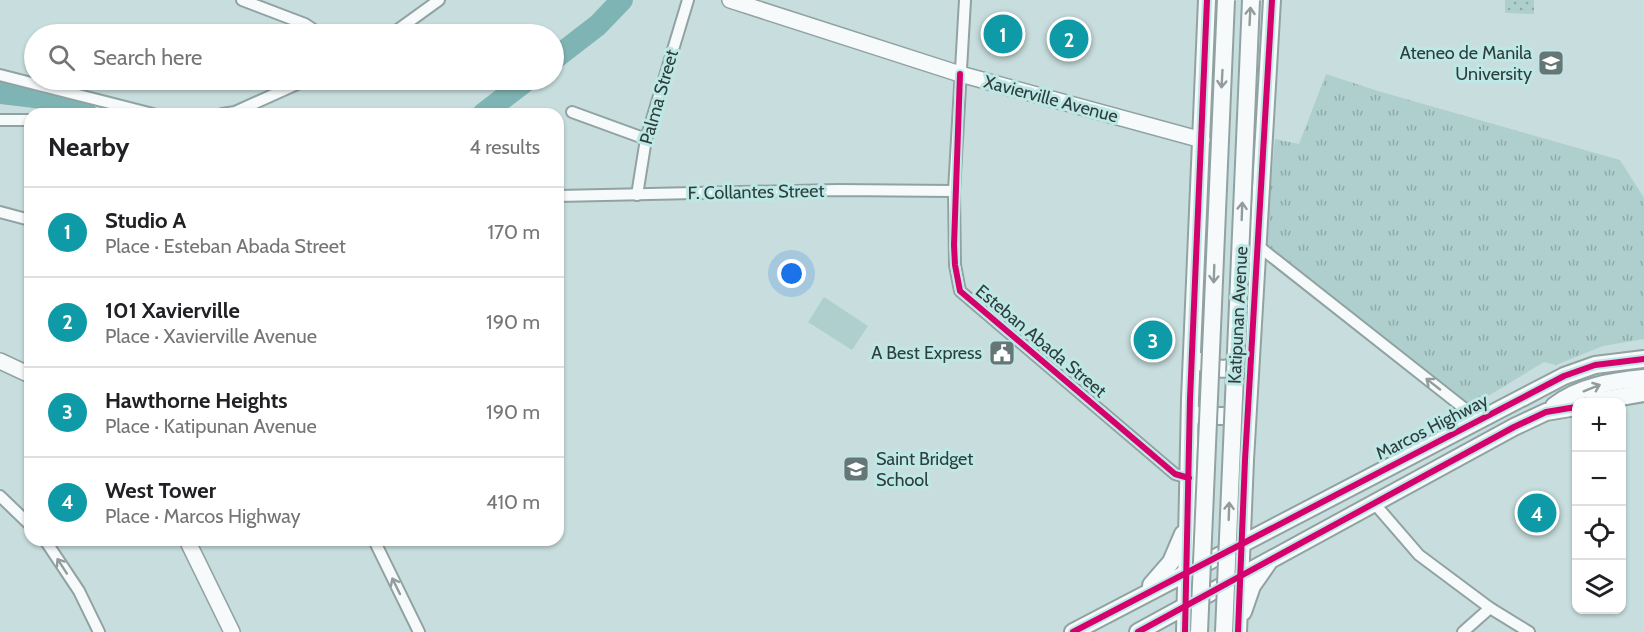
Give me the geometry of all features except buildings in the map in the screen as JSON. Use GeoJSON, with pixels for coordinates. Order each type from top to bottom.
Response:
{"type":"FeatureCollection","features":[{"type":"Feature","properties":{"kind":"main road","name":"Xavierville Avenue"},"geometry":{"type":"LineString","coordinates":[[729,0],[960,74],[1202,140]]}},
{"type":"Feature","properties":{"kind":"main road"},"geometry":{"type":"LineString","coordinates":[[1185,632],[1190,415],[1208,0]]}},
{"type":"Feature","properties":{"kind":"main road","name":"Katipunan Avenue"},"geometry":{"type":"LineString","coordinates":[[1199,632],[1226,0]]}},
{"type":"Feature","properties":{"kind":"main road","name":"Katipunan Avenue"},"geometry":{"type":"LineString","coordinates":[[1233,629],[1251,0]]}},
{"type":"Feature","properties":{"kind":"main road","name":"Katipunan Avenue"},"geometry":{"type":"LineString","coordinates":[[1233,629],[1240,578],[1272,0]]}},
{"type":"Feature","properties":{"kind":"main road"},"geometry":{"type":"LineString","coordinates":[[1193,347],[1199,360],[1215,369],[1224,369],[1244,360],[1252,348]]}},
{"type":"Feature","properties":{"kind":"main road","name":"Marcos Highway"},"geometry":{"type":"LineString","coordinates":[[1135,599],[1564,376],[1595,365],[1644,359]]}},
{"type":"Feature","properties":{"kind":"main road"},"geometry":{"type":"LineString","coordinates":[[0,361],[24,372]]}},
{"type":"Feature","properties":{"kind":"main road"},"geometry":{"type":"LineString","coordinates":[[1546,412],[1561,401],[1607,382],[1644,378]]}},
{"type":"Feature","properties":{"kind":"main road"},"geometry":{"type":"LineString","coordinates":[[1615,398],[1644,393]]}},
{"type":"Feature","properties":{"kind":"main road","name":"Marcos Highway"},"geometry":{"type":"LineString","coordinates":[[1138,632],[1240,578],[1467,451],[1546,412],[1572,408]]}},
{"type":"Feature","properties":{"kind":"main road"},"geometry":{"type":"LineString","coordinates":[[1190,415],[1248,417]]}},
{"type":"Feature","properties":{"kind":"main road"},"geometry":{"type":"LineString","coordinates":[[1073,632],[1135,599],[1165,572],[1188,519]]}},
{"type":"Feature","properties":{"kind":"main road"},"geometry":{"type":"LineString","coordinates":[[190,546],[232,632]]}},
{"type":"Feature","properties":{"kind":"main road"},"geometry":{"type":"LineString","coordinates":[[1233,629],[1252,586],[1270,560]]}},
{"type":"Feature","properties":{"kind":"street"},"geometry":{"type":"LineString","coordinates":[[243,0],[283,14],[302,24]]}},
{"type":"Feature","properties":{"kind":"street"},"geometry":{"type":"LineString","coordinates":[[406,24],[439,0]]}},
{"type":"Feature","properties":{"kind":"street","name":"Palma Street"},"geometry":{"type":"LineString","coordinates":[[637,195],[646,139],[688,0]]}},
{"type":"Feature","properties":{"kind":"street","name":"Esteban Abada Street"},"geometry":{"type":"LineString","coordinates":[[965,0],[954,191],[955,265],[960,291],[1175,474],[1189,478]]}},
{"type":"Feature","properties":{"kind":"street"},"geometry":{"type":"LineString","coordinates":[[0,75],[24,81]]}},
{"type":"Feature","properties":{"kind":"street"},"geometry":{"type":"LineString","coordinates":[[59,90],[129,108]]}},
{"type":"Feature","properties":{"kind":"street"},"geometry":{"type":"LineString","coordinates":[[244,108],[284,90]]}},
{"type":"Feature","properties":{"kind":"street"},"geometry":{"type":"LineString","coordinates":[[572,112],[646,139]]}},
{"type":"Feature","properties":{"kind":"street"},"geometry":{"type":"LineString","coordinates":[[0,120],[24,120]]}},
{"type":"Feature","properties":{"kind":"street","name":"F. Collantes Street"},"geometry":{"type":"LineString","coordinates":[[564,196],[838,190],[954,191]]}},
{"type":"Feature","properties":{"kind":"street"},"geometry":{"type":"LineString","coordinates":[[0,213],[24,219]]}},
{"type":"Feature","properties":{"kind":"street"},"geometry":{"type":"LineString","coordinates":[[1257,245],[1479,420]]}},
{"type":"Feature","properties":{"kind":"street"},"geometry":{"type":"LineString","coordinates":[[0,496],[24,519]]}},
{"type":"Feature","properties":{"kind":"street"},"geometry":{"type":"LineString","coordinates":[[1374,503],[1419,555],[1491,608],[1529,632]]}},
{"type":"Feature","properties":{"kind":"street"},"geometry":{"type":"LineString","coordinates":[[49,546],[79,591],[99,632]]}},
{"type":"Feature","properties":{"kind":"street"},"geometry":{"type":"LineString","coordinates":[[377,546],[419,632]]}},
{"type":"Feature","properties":{"kind":"street"},"geometry":{"type":"LineString","coordinates":[[1463,632],[1491,608]]}},
{"type":"Feature","properties":{"kind":"green space"},"geometry":{"type":"Polygon","coordinates":[[[1505,0],[1534,0],[1534,14],[1505,13],[1505,0]]]}},
{"type":"Feature","properties":{"kind":"green space"},"geometry":{"type":"Polygon","coordinates":[[[1326,74],[1620,160],[1644,198],[1644,339],[1603,346],[1556,365],[1544,362],[1467,409],[1265,245],[1275,139],[1299,144],[1326,74]]]}},
{"type":"Feature","properties":{"kind":"green space"},"geometry":{"type":"Polygon","coordinates":[[[824,297],[868,326],[852,350],[808,322],[824,297]]]}},
{"type":"Feature","properties":{"kind":"waterway"},"geometry":{"type":"LineString","coordinates":[[564,51],[598,25],[622,0]]}},
{"type":"Feature","properties":{"kind":"waterway"},"geometry":{"type":"LineString","coordinates":[[491,108],[514,90]]}},
{"type":"Feature","properties":{"kind":"waterway"},"geometry":{"type":"LineString","coordinates":[[0,93],[60,100],[75,108]]}},
{"type":"Feature","properties":{"kind":"cycle path"},"geometry":{"type":"LineString","coordinates":[[1185,632],[1190,399],[1207,0]]}},
{"type":"Feature","properties":{"kind":"cycle path"},"geometry":{"type":"LineString","coordinates":[[1238,632],[1245,460],[1272,0]]}},
{"type":"Feature","properties":{"kind":"cycle path"},"geometry":{"type":"LineString","coordinates":[[960,74],[954,245],[960,291],[1175,474],[1189,478]]}},
{"type":"Feature","properties":{"kind":"cycle path"},"geometry":{"type":"LineString","coordinates":[[1073,632],[1564,376],[1595,365],[1644,359]]}},
{"type":"Feature","properties":{"kind":"cycle path"},"geometry":{"type":"LineString","coordinates":[[1138,632],[1514,427],[1546,412],[1572,408]]}},
{"type":"Feature","properties":{"kind":"place","name":"Studio A"},"geometry":{"type":"Point","coordinates":[1003,34]}},
{"type":"Feature","properties":{"kind":"place","name":"101 Xavierville"},"geometry":{"type":"Point","coordinates":[1069,39]}},
{"type":"Feature","properties":{"kind":"place","name":"Ateneo de Manila University"},"geometry":{"type":"Point","coordinates":[1551,63]}},
{"type":"Feature","properties":{"kind":"place","name":"Hawthorne Heights"},"geometry":{"type":"Point","coordinates":[1153,340]}},
{"type":"Feature","properties":{"kind":"place","name":"A Best Express"},"geometry":{"type":"Point","coordinates":[1002,353]}},
{"type":"Feature","properties":{"kind":"place","name":"Saint Bridget School"},"geometry":{"type":"Point","coordinates":[856,469]}},
{"type":"Feature","properties":{"kind":"place","name":"West Tower"},"geometry":{"type":"Point","coordinates":[1537,513]}}]}
